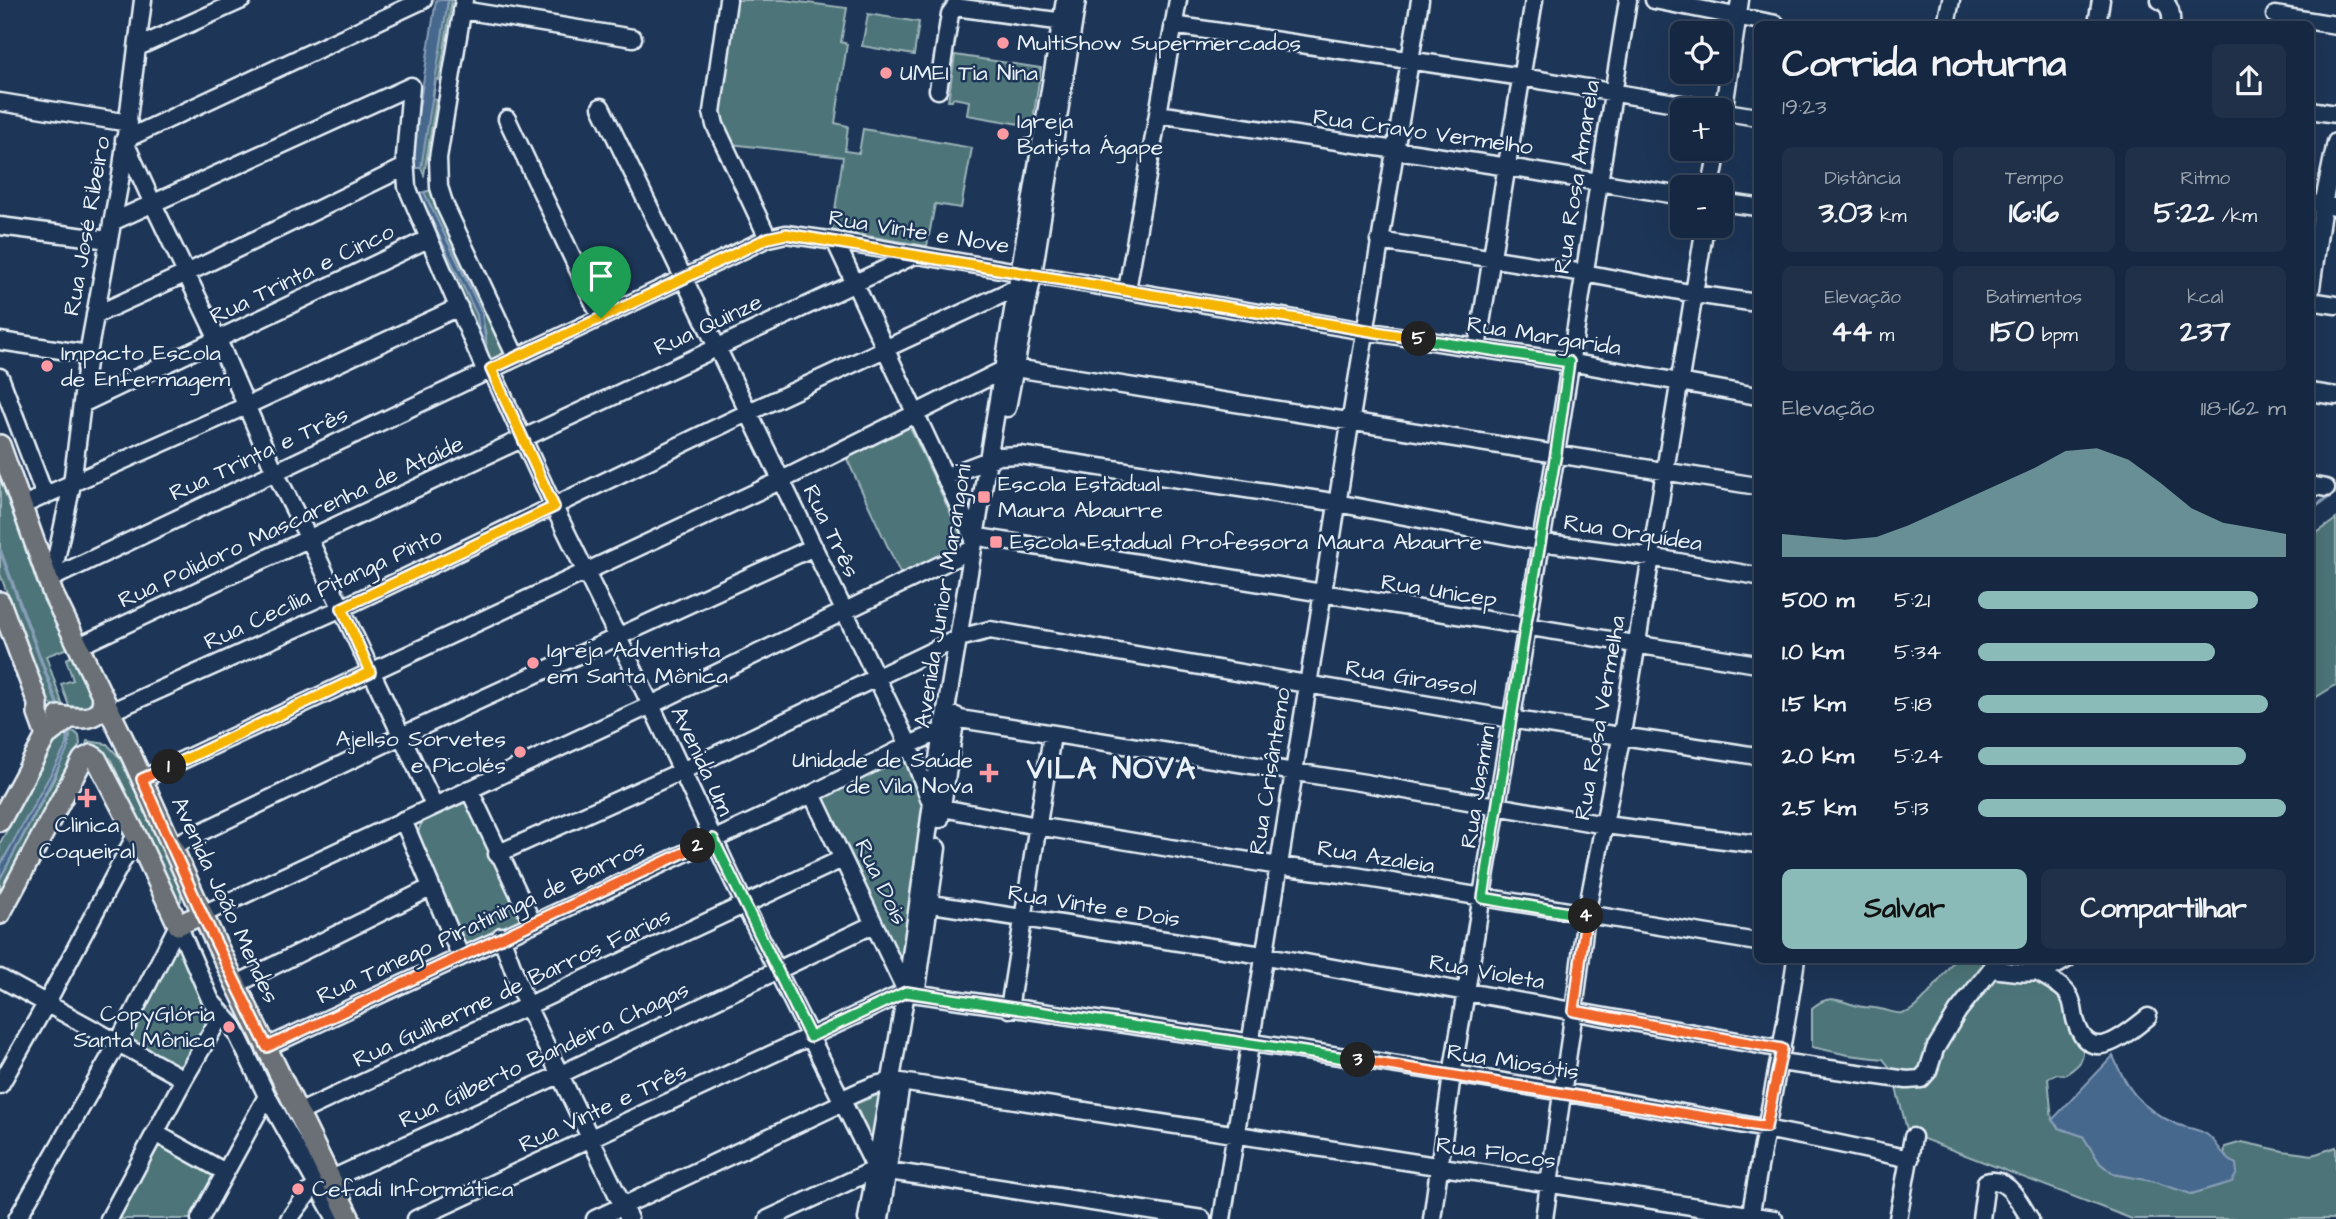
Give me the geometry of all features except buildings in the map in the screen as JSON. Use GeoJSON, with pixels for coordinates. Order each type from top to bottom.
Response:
{"type":"FeatureCollection","features":[{"type":"Feature","properties":{"kind":"main road","name":"Avenida João Mendes"},"geometry":{"type":"LineString","coordinates":[[0,444],[21,506],[79,646],[202,914],[298,1112],[324,1182],[350,1219]]}},
{"type":"Feature","properties":{"kind":"main road"},"geometry":{"type":"LineString","coordinates":[[0,602],[38,703],[38,714],[46,736]]}},
{"type":"Feature","properties":{"kind":"main road"},"geometry":{"type":"LineString","coordinates":[[38,703],[48,712],[74,718],[109,734],[132,757]]}},
{"type":"Feature","properties":{"kind":"main road"},"geometry":{"type":"LineString","coordinates":[[0,821],[46,736],[74,718],[95,716],[107,704]]}},
{"type":"Feature","properties":{"kind":"main road"},"geometry":{"type":"LineString","coordinates":[[0,914],[83,759],[91,755],[96,758],[136,835],[178,925],[202,914]]}},
{"type":"Feature","properties":{"kind":"street","name":"Rua José Ribeiro"},"geometry":{"type":"LineString","coordinates":[[50,579],[72,484],[88,354],[129,123],[143,0]]}},
{"type":"Feature","properties":{"kind":"street"},"geometry":{"type":"LineString","coordinates":[[138,47],[242,0]]}},
{"type":"Feature","properties":{"kind":"street"},"geometry":{"type":"LineString","coordinates":[[423,0],[124,140],[218,340],[275,472],[434,805]]}},
{"type":"Feature","properties":{"kind":"street"},"geometry":{"type":"LineString","coordinates":[[728,0],[712,112],[715,125],[768,238]]}},
{"type":"Feature","properties":{"kind":"street"},"geometry":{"type":"LineString","coordinates":[[1066,0],[1068,23]]}},
{"type":"Feature","properties":{"kind":"street"},"geometry":{"type":"LineString","coordinates":[[1027,273],[1068,23],[1077,0]]}},
{"type":"Feature","properties":{"kind":"street"},"geometry":{"type":"LineString","coordinates":[[1127,290],[1178,0]]}},
{"type":"Feature","properties":{"kind":"street","name":"Rua Crisântemo"},"geometry":{"type":"LineString","coordinates":[[1223,1219],[1393,151],[1420,0]]}},
{"type":"Feature","properties":{"kind":"street"},"geometry":{"type":"LineString","coordinates":[[1477,348],[1534,0]]}},
{"type":"Feature","properties":{"kind":"street","name":"Rua Rosa Amarela"},"geometry":{"type":"LineString","coordinates":[[1569,362],[1628,0]]}},
{"type":"Feature","properties":{"kind":"street"},"geometry":{"type":"LineString","coordinates":[[1654,0],[1756,21]]}},
{"type":"Feature","properties":{"kind":"street"},"geometry":{"type":"LineString","coordinates":[[1722,98],[1740,0]]}},
{"type":"Feature","properties":{"kind":"street"},"geometry":{"type":"LineString","coordinates":[[1947,21],[1951,0]]}},
{"type":"Feature","properties":{"kind":"street"},"geometry":{"type":"LineString","coordinates":[[2098,21],[2101,0]]}},
{"type":"Feature","properties":{"kind":"street"},"geometry":{"type":"LineString","coordinates":[[2160,0],[2165,2],[2171,12],[2171,21]]}},
{"type":"Feature","properties":{"kind":"street"},"geometry":{"type":"LineString","coordinates":[[938,90],[951,11],[955,7],[971,4],[1068,23]]}},
{"type":"Feature","properties":{"kind":"street"},"geometry":{"type":"LineString","coordinates":[[516,358],[445,206],[439,187],[438,158],[463,5],[634,38]]}},
{"type":"Feature","properties":{"kind":"street"},"geometry":{"type":"LineString","coordinates":[[2275,13],[2336,25]]}},
{"type":"Feature","properties":{"kind":"street"},"geometry":{"type":"LineString","coordinates":[[1173,26],[1522,77],[1670,102]]}},
{"type":"Feature","properties":{"kind":"street","name":"Avenida Um"},"geometry":{"type":"LineString","coordinates":[[153,204],[411,86],[404,167],[410,198],[459,307],[745,906],[841,1102],[882,1170]]}},
{"type":"Feature","properties":{"kind":"street"},"geometry":{"type":"LineString","coordinates":[[0,102],[129,123]]}},
{"type":"Feature","properties":{"kind":"street","name":"Rua Três"},"geometry":{"type":"LineString","coordinates":[[601,107],[937,808]]}},
{"type":"Feature","properties":{"kind":"street"},"geometry":{"type":"LineString","coordinates":[[2314,111],[2336,114]]}},
{"type":"Feature","properties":{"kind":"street"},"geometry":{"type":"LineString","coordinates":[[1733,113],[1754,117]]}},
{"type":"Feature","properties":{"kind":"street","name":"Rua Cravo Vermelho"},"geometry":{"type":"LineString","coordinates":[[1158,114],[1670,194]]}},
{"type":"Feature","properties":{"kind":"street"},"geometry":{"type":"LineString","coordinates":[[507,119],[601,318]]}},
{"type":"Feature","properties":{"kind":"street"},"geometry":{"type":"LineString","coordinates":[[2314,267],[2336,142]]}},
{"type":"Feature","properties":{"kind":"street"},"geometry":{"type":"LineString","coordinates":[[95,315],[404,167]]}},
{"type":"Feature","properties":{"kind":"street"},"geometry":{"type":"LineString","coordinates":[[112,222],[153,204]]}},
{"type":"Feature","properties":{"kind":"street"},"geometry":{"type":"LineString","coordinates":[[1733,204],[1754,207]]}},
{"type":"Feature","properties":{"kind":"street"},"geometry":{"type":"LineString","coordinates":[[0,226],[109,240]]}},
{"type":"Feature","properties":{"kind":"street","name":"Rua Vinte e Nove"},"geometry":{"type":"LineString","coordinates":[[489,370],[768,238],[786,234],[1365,331]]}},
{"type":"Feature","properties":{"kind":"street","name":"Rua Rosa Vermelha"},"geometry":{"type":"LineString","coordinates":[[1544,1219],[1586,915],[1622,734],[1703,238]]}},
{"type":"Feature","properties":{"kind":"street","name":"Rua Trinta e Cinco"},"geometry":{"type":"LineString","coordinates":[[82,404],[428,239]]}},
{"type":"Feature","properties":{"kind":"street"},"geometry":{"type":"LineString","coordinates":[[202,914],[651,705],[845,612],[978,543],[914,415],[835,241]]}},
{"type":"Feature","properties":{"kind":"street"},"geometry":{"type":"LineString","coordinates":[[1379,241],[1754,303]]}},
{"type":"Feature","properties":{"kind":"street","name":"Rua Quinze"},"geometry":{"type":"LineString","coordinates":[[523,439],[915,255]]}},
{"type":"Feature","properties":{"kind":"street","name":"Avenida Junior Marangoni"},"geometry":{"type":"LineString","coordinates":[[1009,369],[1016,288],[1027,273]]}},
{"type":"Feature","properties":{"kind":"street","name":"Avenida Junior Marangoni"},"geometry":{"type":"LineString","coordinates":[[880,1219],[882,1170],[978,543],[1027,273]]}},
{"type":"Feature","properties":{"kind":"street","name":"Rua Cecília Pitanga Pinto"},"geometry":{"type":"LineString","coordinates":[[107,704],[342,608],[883,348],[1016,288]]}},
{"type":"Feature","properties":{"kind":"street"},"geometry":{"type":"LineString","coordinates":[[2314,302],[2336,305]]}},
{"type":"Feature","properties":{"kind":"street"},"geometry":{"type":"LineString","coordinates":[[21,506],[459,307]]}},
{"type":"Feature","properties":{"kind":"street","name":"Rua Margarida"},"geometry":{"type":"LineString","coordinates":[[1365,331],[1569,362],[1754,395]]}},
{"type":"Feature","properties":{"kind":"street"},"geometry":{"type":"LineString","coordinates":[[0,341],[88,354]]}},
{"type":"Feature","properties":{"kind":"street","name":"Rua Jasmim"},"geometry":{"type":"LineString","coordinates":[[1432,1219],[1452,1075],[1569,362]]}},
{"type":"Feature","properties":{"kind":"street"},"geometry":{"type":"LineString","coordinates":[[142,779],[586,573],[1009,369],[1351,420],[1461,440],[1664,469],[1754,485]]}},
{"type":"Feature","properties":{"kind":"street","name":"Rua Trinta e Três"},"geometry":{"type":"LineString","coordinates":[[50,579],[489,370]]}},
{"type":"Feature","properties":{"kind":"street"},"geometry":{"type":"LineString","coordinates":[[0,377],[45,496]]}},
{"type":"Feature","properties":{"kind":"street"},"geometry":{"type":"LineString","coordinates":[[2314,393],[2336,396]]}},
{"type":"Feature","properties":{"kind":"street","name":"Rua Polidoro Mascarenha de Ataíde"},"geometry":{"type":"LineString","coordinates":[[79,646],[523,439]]}},
{"type":"Feature","properties":{"kind":"street","name":"Rua Orquídea"},"geometry":{"type":"LineString","coordinates":[[993,458],[1020,455],[1337,503],[1541,542],[1650,557],[1754,575]]}},
{"type":"Feature","properties":{"kind":"street"},"geometry":{"type":"LineString","coordinates":[[944,477],[993,458]]}},
{"type":"Feature","properties":{"kind":"street","name":"Rua Unicep"},"geometry":{"type":"LineString","coordinates":[[978,543],[1754,664]]}},
{"type":"Feature","properties":{"kind":"street"},"geometry":{"type":"LineString","coordinates":[[172,846],[401,736],[814,547]]}},
{"type":"Feature","properties":{"kind":"street","name":"Rua Girassol"},"geometry":{"type":"LineString","coordinates":[[965,636],[990,630],[1307,685],[1461,708],[1511,719],[1754,756]]}},
{"type":"Feature","properties":{"kind":"street"},"geometry":{"type":"LineString","coordinates":[[498,854],[682,772],[876,676],[965,636]]}},
{"type":"Feature","properties":{"kind":"street"},"geometry":{"type":"LineString","coordinates":[[950,724],[1052,735],[1294,772],[1605,825],[1754,844]]}},
{"type":"Feature","properties":{"kind":"street","name":"Rua Tanego Piratininga de Barros"},"geometry":{"type":"LineString","coordinates":[[267,1047],[460,955],[812,794],[950,724]]}},
{"type":"Feature","properties":{"kind":"street"},"geometry":{"type":"LineString","coordinates":[[1009,1009],[1052,735]]}},
{"type":"Feature","properties":{"kind":"street"},"geometry":{"type":"LineString","coordinates":[[468,789],[532,922]]}},
{"type":"Feature","properties":{"kind":"street","name":"Rua Dois"},"geometry":{"type":"LineString","coordinates":[[812,794],[874,924],[911,993]]}},
{"type":"Feature","properties":{"kind":"street"},"geometry":{"type":"LineString","coordinates":[[937,808],[1279,866]]}},
{"type":"Feature","properties":{"kind":"street"},"geometry":{"type":"LineString","coordinates":[[402,820],[460,955]]}},
{"type":"Feature","properties":{"kind":"street"},"geometry":{"type":"LineString","coordinates":[[0,1085],[136,835]]}},
{"type":"Feature","properties":{"kind":"street","name":"Rua Guilherme de Barros Farias"},"geometry":{"type":"LineString","coordinates":[[298,1112],[842,859]]}},
{"type":"Feature","properties":{"kind":"street","name":"Rua Azaleia"},"geometry":{"type":"LineString","coordinates":[[1279,866],[1349,874],[1754,942]]}},
{"type":"Feature","properties":{"kind":"street"},"geometry":{"type":"LineString","coordinates":[[237,984],[430,888]]}},
{"type":"Feature","properties":{"kind":"street","name":"Rua Vinte e Dois"},"geometry":{"type":"LineString","coordinates":[[923,902],[1265,956]]}},
{"type":"Feature","properties":{"kind":"street","name":"Rua Gilberto Bandeira Chagas"},"geometry":{"type":"LineString","coordinates":[[324,1182],[561,1074],[874,924]]}},
{"type":"Feature","properties":{"kind":"street"},"geometry":{"type":"LineString","coordinates":[[178,925],[211,1001],[233,1026],[267,1096],[324,1182],[309,1192],[289,1219]]}},
{"type":"Feature","properties":{"kind":"street"},"geometry":{"type":"LineString","coordinates":[[17,1219],[118,1043],[178,925]]}},
{"type":"Feature","properties":{"kind":"street"},"geometry":{"type":"LineString","coordinates":[[501,936],[527,1006],[626,1212]]}},
{"type":"Feature","properties":{"kind":"street","name":"Rua Violeta"},"geometry":{"type":"LineString","coordinates":[[1265,956],[1574,1011],[1907,1080],[1920,1079],[1928,1071],[1935,1049],[1958,1011],[1996,964]]}},
{"type":"Feature","properties":{"kind":"street"},"geometry":{"type":"LineString","coordinates":[[1750,1216],[1781,1056],[1795,963]]}},
{"type":"Feature","properties":{"kind":"street"},"geometry":{"type":"LineString","coordinates":[[2039,973],[2051,970],[2061,963]]}},
{"type":"Feature","properties":{"kind":"street"},"geometry":{"type":"LineString","coordinates":[[1996,964],[2039,973],[2066,991],[2071,997],[2076,1024],[2094,1045],[2108,1045],[2148,1017]]}},
{"type":"Feature","properties":{"kind":"street"},"geometry":{"type":"LineString","coordinates":[[0,978],[184,1079]]}},
{"type":"Feature","properties":{"kind":"street","name":"Rua Miosótis"},"geometry":{"type":"LineString","coordinates":[[911,993],[1252,1043],[1563,1093],[1766,1127],[1910,1158]]}},
{"type":"Feature","properties":{"kind":"street","name":"Rua Vinte e Três"},"geometry":{"type":"LineString","coordinates":[[416,1219],[911,993]]}},
{"type":"Feature","properties":{"kind":"street"},"geometry":{"type":"LineString","coordinates":[[109,1219],[222,1014]]}},
{"type":"Feature","properties":{"kind":"street"},"geometry":{"type":"LineString","coordinates":[[595,1219],[626,1212],[863,1089],[896,1082]]}},
{"type":"Feature","properties":{"kind":"street","name":"Rua Flocos"},"geometry":{"type":"LineString","coordinates":[[896,1082],[1774,1219]]}},
{"type":"Feature","properties":{"kind":"street"},"geometry":{"type":"LineString","coordinates":[[200,1219],[267,1096]]}},
{"type":"Feature","properties":{"kind":"street"},"geometry":{"type":"LineString","coordinates":[[155,1133],[225,1172]]}},
{"type":"Feature","properties":{"kind":"street"},"geometry":{"type":"LineString","coordinates":[[1898,1219],[1913,1137]]}},
{"type":"Feature","properties":{"kind":"street"},"geometry":{"type":"LineString","coordinates":[[768,1219],[882,1170],[1202,1219]]}},
{"type":"Feature","properties":{"kind":"street","name":"Avenida Junior Marangoni"},"geometry":{"type":"LineString","coordinates":[[867,1219],[882,1170]]}},
{"type":"Feature","properties":{"kind":"street"},"geometry":{"type":"LineString","coordinates":[[1981,1219],[1986,1182],[1993,1180],[2006,1184],[2030,1219]]}},
{"type":"Feature","properties":{"kind":"street","name":"Avenida João Mendes"},"geometry":{"type":"LineString","coordinates":[[324,1182],[335,1219]]}},
{"type":"Feature","properties":{"kind":"green space"},"geometry":{"type":"Polygon","coordinates":[[[448,0],[452,0],[439,80],[436,79],[433,99],[436,100],[424,175],[421,168],[427,123],[448,0]]]}},
{"type":"Feature","properties":{"kind":"green space"},"geometry":{"type":"Polygon","coordinates":[[[734,0],[784,0],[847,8],[841,42],[847,44],[835,123],[848,126],[845,151],[859,153],[863,129],[972,148],[961,208],[935,204],[927,246],[832,230],[843,157],[730,144],[719,112],[734,0]]]}},
{"type":"Feature","properties":{"kind":"green space"},"geometry":{"type":"Polygon","coordinates":[[[868,14],[919,22],[914,55],[862,46],[868,14]]]}},
{"type":"Feature","properties":{"kind":"green space"},"geometry":{"type":"Polygon","coordinates":[[[955,55],[1041,68],[1034,113],[1038,120],[1037,127],[967,115],[969,101],[953,98],[948,101],[955,55]]]}},
{"type":"Feature","properties":{"kind":"green space"},"geometry":{"type":"Polygon","coordinates":[[[432,190],[505,350],[502,356],[491,361],[483,358],[486,343],[476,301],[424,192],[432,190]]]}},
{"type":"Feature","properties":{"kind":"green space"},"geometry":{"type":"Polygon","coordinates":[[[420,193],[477,315],[481,344],[414,194],[420,193]]]}},
{"type":"Feature","properties":{"kind":"green space"},"geometry":{"type":"Polygon","coordinates":[[[910,427],[965,544],[901,575],[846,457],[910,427]]]}},
{"type":"Feature","properties":{"kind":"green space"},"geometry":{"type":"Polygon","coordinates":[[[0,474],[37,583],[68,648],[46,656],[63,706],[52,705],[47,700],[0,574],[0,474]]]}},
{"type":"Feature","properties":{"kind":"green space"},"geometry":{"type":"Polygon","coordinates":[[[2336,519],[2336,685],[2314,699],[2314,535],[2336,519]]]}},
{"type":"Feature","properties":{"kind":"green space"},"geometry":{"type":"Polygon","coordinates":[[[72,656],[94,700],[90,707],[69,706],[61,684],[73,680],[66,659],[72,656]]]}},
{"type":"Feature","properties":{"kind":"green space"},"geometry":{"type":"Polygon","coordinates":[[[75,732],[79,736],[80,744],[46,807],[47,813],[0,900],[0,879],[55,777],[70,737],[69,733],[75,732]]]}},
{"type":"Feature","properties":{"kind":"green space"},"geometry":{"type":"Polygon","coordinates":[[[67,733],[67,745],[0,866],[0,843],[52,746],[67,733]]]}},
{"type":"Feature","properties":{"kind":"green space"},"geometry":{"type":"Polygon","coordinates":[[[87,741],[107,744],[120,758],[181,890],[181,901],[177,907],[176,897],[110,758],[85,749],[87,741]]]}},
{"type":"Feature","properties":{"kind":"green space"},"geometry":{"type":"Polygon","coordinates":[[[905,755],[924,797],[926,816],[901,963],[822,797],[905,755]]]}},
{"type":"Feature","properties":{"kind":"green space"},"geometry":{"type":"Polygon","coordinates":[[[462,800],[469,803],[522,915],[516,923],[466,944],[463,943],[417,839],[426,817],[462,800]]]}},
{"type":"Feature","properties":{"kind":"green space"},"geometry":{"type":"Polygon","coordinates":[[[179,939],[214,1016],[182,1071],[128,1039],[179,939]]]}},
{"type":"Feature","properties":{"kind":"green space"},"geometry":{"type":"Polygon","coordinates":[[[1952,963],[2034,963],[2052,974],[2082,1044],[2083,1055],[2078,1065],[2065,1075],[2056,1074],[2048,1078],[2052,1120],[2059,1128],[2083,1136],[2100,1163],[2114,1174],[2152,1181],[2192,1194],[2209,1188],[2233,1163],[2224,1157],[2225,1147],[2242,1142],[2313,1155],[2336,1147],[2336,1219],[2132,1219],[1908,1133],[1891,1069],[1883,1059],[1812,1047],[1812,1008],[1829,999],[1904,1013],[1912,1010],[1952,963]]]}},
{"type":"Feature","properties":{"kind":"green space"},"geometry":{"type":"Polygon","coordinates":[[[885,1092],[874,1146],[855,1104],[885,1092]]]}},
{"type":"Feature","properties":{"kind":"green space"},"geometry":{"type":"Polygon","coordinates":[[[157,1141],[217,1172],[194,1219],[119,1219],[157,1141]]]}},
{"type":"Feature","properties":{"kind":"water"},"geometry":{"type":"Polygon","coordinates":[[[436,0],[448,0],[421,168],[413,168],[411,160],[436,0]]]}},
{"type":"Feature","properties":{"kind":"water"},"geometry":{"type":"Polygon","coordinates":[[[424,192],[482,313],[487,352],[482,355],[477,315],[422,200],[420,193],[424,192]]]}},
{"type":"Feature","properties":{"kind":"water"},"geometry":{"type":"Polygon","coordinates":[[[67,733],[69,747],[0,879],[0,866],[67,745],[67,733]]]}},
{"type":"Feature","properties":{"kind":"water"},"geometry":{"type":"Polygon","coordinates":[[[2113,1056],[2129,1088],[2143,1104],[2174,1123],[2206,1134],[2236,1164],[2237,1173],[2232,1182],[2191,1194],[2152,1181],[2113,1174],[2100,1163],[2083,1136],[2059,1128],[2052,1120],[2113,1056]]]}},
{"type":"Feature","properties":{"kind":"waterway"},"geometry":{"type":"LineString","coordinates":[[2314,507],[2336,492]]}},
{"type":"Feature","properties":{"kind":"waterway"},"geometry":{"type":"LineString","coordinates":[[0,550],[58,706]]}},
{"type":"Feature","properties":{"kind":"place","name":"MultiShow Supermercados"},"geometry":{"type":"Point","coordinates":[1003,43]}},
{"type":"Feature","properties":{"kind":"place","name":"UMEI Tia Nina"},"geometry":{"type":"Point","coordinates":[886,73]}},
{"type":"Feature","properties":{"kind":"place","name":"Igreja Batista Ágape"},"geometry":{"type":"Point","coordinates":[1003,134]}},
{"type":"Feature","properties":{"kind":"place","name":"Impacto Escola de Enfermagem"},"geometry":{"type":"Point","coordinates":[47,366]}},
{"type":"Feature","properties":{"kind":"place","name":"Escola Estadual Maura Abaurre"},"geometry":{"type":"Point","coordinates":[984,497]}},
{"type":"Feature","properties":{"kind":"place","name":"Escola Estadual Professora Maura Abaurre"},"geometry":{"type":"Point","coordinates":[996,542]}},
{"type":"Feature","properties":{"kind":"place","name":"Igreja Adventista em Santa Mônica"},"geometry":{"type":"Point","coordinates":[533,663]}},
{"type":"Feature","properties":{"kind":"place","name":"Ajellso Sorvetes e Picolés"},"geometry":{"type":"Point","coordinates":[520,752]}},
{"type":"Feature","properties":{"kind":"place","name":"Unidade de Saúde de Vila Nova"},"geometry":{"type":"Point","coordinates":[989,773]}},
{"type":"Feature","properties":{"kind":"place","name":"Clinica Coqueiral"},"geometry":{"type":"Point","coordinates":[87,798]}},
{"type":"Feature","properties":{"kind":"place","name":"CopyGlória Santa Mônica"},"geometry":{"type":"Point","coordinates":[229,1027]}},
{"type":"Feature","properties":{"kind":"place","name":"Cefadi Informática"},"geometry":{"type":"Point","coordinates":[298,1189]}},
{"type":"Feature","properties":{"kind":"district","name":"VILA NOVA"},"geometry":{"type":"Point","coordinates":[1112,769]}},
{"type":"Feature","properties":{"kind":"route"},"geometry":{"type":"LineString","coordinates":[[786,234],[1365,331],[1569,362],[1483,898],[1586,915],[1574,1011],[1782,1049],[1766,1127],[1252,1043],[906,992],[810,1037],[713,839],[267,1047],[202,914],[142,779],[370,672],[342,608],[554,507],[491,369],[601,318],[768,238],[786,234]]}}]}
